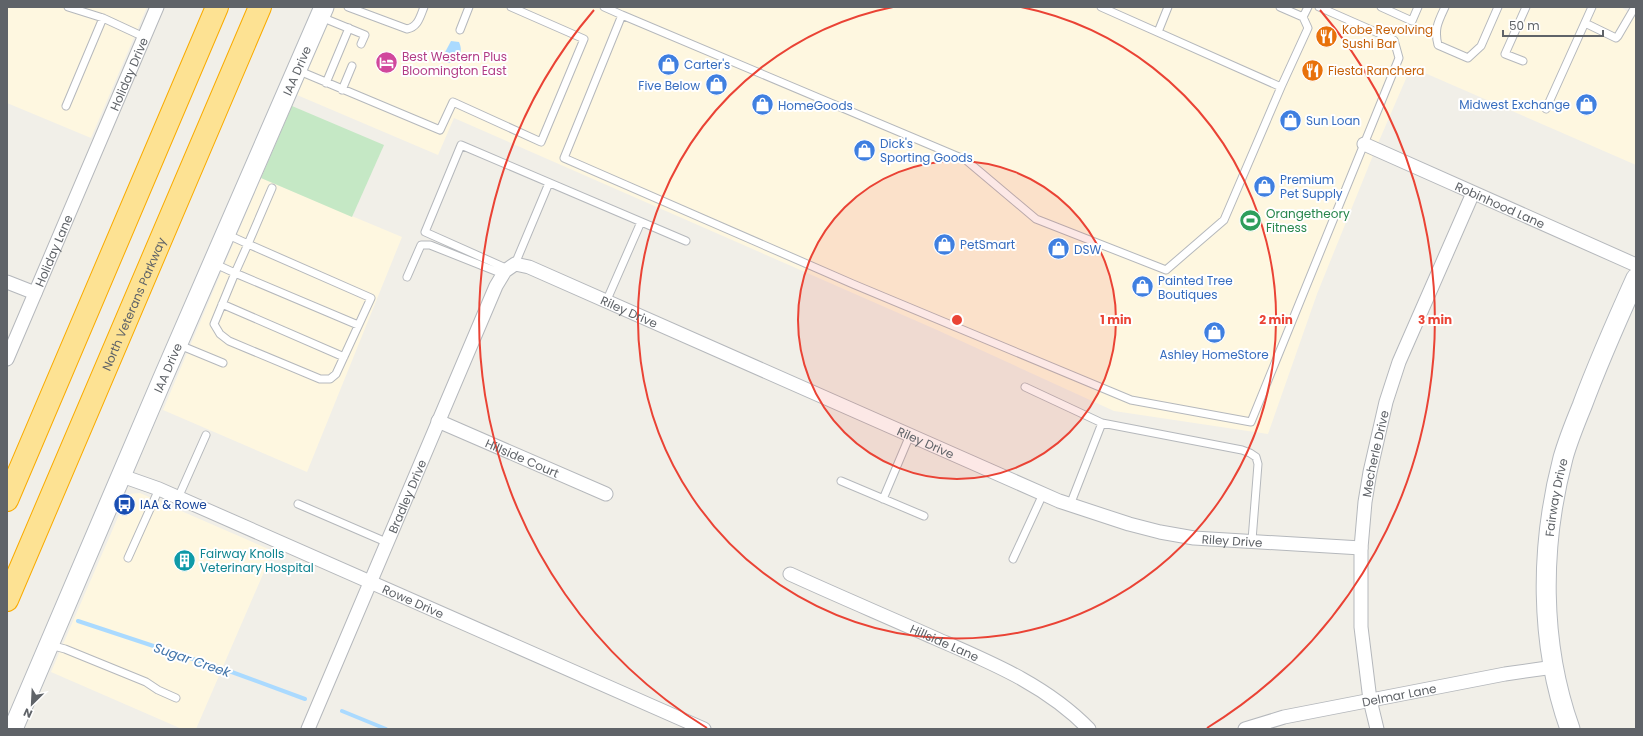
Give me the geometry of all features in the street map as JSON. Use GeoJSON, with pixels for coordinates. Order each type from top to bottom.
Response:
{"type":"FeatureCollection","features":[{"type":"Feature","properties":{"kind":"highway"},"geometry":{"type":"LineString","coordinates":[[7,500],[217,7]]}},
{"type":"Feature","properties":{"kind":"highway","name":"North Veterans Parkway"},"geometry":{"type":"LineString","coordinates":[[7,600],[260,7]]}},
{"type":"Feature","properties":{"kind":"street","name":"Holiday Drive"},"geometry":{"type":"LineString","coordinates":[[100,141],[157,7]]}},
{"type":"Feature","properties":{"kind":"street","name":"IAA Drive"},"geometry":{"type":"LineString","coordinates":[[14,729],[177,344],[322,12]]}},
{"type":"Feature","properties":{"kind":"street","name":"Holiday Lane"},"geometry":{"type":"LineString","coordinates":[[7,359],[100,141]]}},
{"type":"Feature","properties":{"kind":"street","name":"Robinhood Lane"},"geometry":{"type":"LineString","coordinates":[[1364,144],[1636,265]]}},
{"type":"Feature","properties":{"kind":"street","name":"Mecherle Drive"},"geometry":{"type":"LineString","coordinates":[[1377,729],[1370,700],[1361,627],[1361,548],[1365,502],[1370,472],[1386,402],[1399,362],[1472,193]]}},
{"type":"Feature","properties":{"kind":"street","name":"Riley Drive"},"geometry":{"type":"LineString","coordinates":[[510,268],[529,267],[1070,505],[1129,524],[1160,532],[1194,538],[1252,540],[1361,548]]}},
{"type":"Feature","properties":{"kind":"street","name":"Bradley Drive"},"geometry":{"type":"LineString","coordinates":[[308,729],[386,542],[496,286],[510,268]]}},
{"type":"Feature","properties":{"kind":"street","name":"Fairway Drive"},"geometry":{"type":"LineString","coordinates":[[1570,729],[1554,667],[1549,637],[1546,574],[1547,545],[1564,457],[1595,371],[1636,278]]}},
{"type":"Feature","properties":{"kind":"street"},"geometry":{"type":"LineString","coordinates":[[7,282],[35,293]]}},
{"type":"Feature","properties":{"kind":"street","name":"Hillside Court"},"geometry":{"type":"LineString","coordinates":[[438,421],[606,494]]}},
{"type":"Feature","properties":{"kind":"street","name":"Rowe Drive"},"geometry":{"type":"LineString","coordinates":[[122,476],[159,489],[369,583],[443,613],[704,729]]}},
{"type":"Feature","properties":{"kind":"street","name":"Hillside Lane"},"geometry":{"type":"LineString","coordinates":[[790,574],[1005,668],[1055,699],[1089,729]]}},
{"type":"Feature","properties":{"kind":"street","name":"Delmar Lane"},"geometry":{"type":"LineString","coordinates":[[1245,729],[1284,717],[1505,674],[1554,667]]}},
{"type":"Feature","properties":{"kind":"lane"},"geometry":{"type":"LineString","coordinates":[[68,7],[86,10],[144,37]]}},
{"type":"Feature","properties":{"kind":"lane"},"geometry":{"type":"LineString","coordinates":[[348,7],[407,29],[417,24],[424,7]]}},
{"type":"Feature","properties":{"kind":"lane"},"geometry":{"type":"LineString","coordinates":[[460,30],[469,7]]}},
{"type":"Feature","properties":{"kind":"lane"},"geometry":{"type":"LineString","coordinates":[[296,70],[440,130],[453,102],[541,142],[584,39],[511,7]]}},
{"type":"Feature","properties":{"kind":"lane"},"geometry":{"type":"LineString","coordinates":[[604,7],[966,160],[1036,219],[1166,270],[1224,220],[1308,28],[1303,17],[1280,7]]}},
{"type":"Feature","properties":{"kind":"lane"},"geometry":{"type":"LineString","coordinates":[[1101,7],[1282,87]]}},
{"type":"Feature","properties":{"kind":"lane"},"geometry":{"type":"LineString","coordinates":[[1158,32],[1168,7]]}},
{"type":"Feature","properties":{"kind":"lane"},"geometry":{"type":"LineString","coordinates":[[1303,17],[1308,7]]}},
{"type":"Feature","properties":{"kind":"lane"},"geometry":{"type":"LineString","coordinates":[[622,15],[564,158],[853,284],[1131,400],[1251,422],[1399,58],[1394,40],[1319,7]]}},
{"type":"Feature","properties":{"kind":"lane"},"geometry":{"type":"LineString","coordinates":[[1382,7],[1412,21],[1418,7]]}},
{"type":"Feature","properties":{"kind":"lane"},"geometry":{"type":"LineString","coordinates":[[1445,7],[1437,23],[1435,34],[1438,45],[1468,58],[1481,46],[1498,7]]}},
{"type":"Feature","properties":{"kind":"lane"},"geometry":{"type":"LineString","coordinates":[[1523,61],[1505,54],[1526,7]]}},
{"type":"Feature","properties":{"kind":"lane"},"geometry":{"type":"LineString","coordinates":[[1546,109],[1592,7]]}},
{"type":"Feature","properties":{"kind":"lane"},"geometry":{"type":"LineString","coordinates":[[1585,23],[1616,38],[1635,7]]}},
{"type":"Feature","properties":{"kind":"lane"},"geometry":{"type":"LineString","coordinates":[[322,12],[349,28],[365,35],[361,44]]}},
{"type":"Feature","properties":{"kind":"lane"},"geometry":{"type":"LineString","coordinates":[[66,106],[103,18]]}},
{"type":"Feature","properties":{"kind":"lane"},"geometry":{"type":"LineString","coordinates":[[326,83],[349,28]]}},
{"type":"Feature","properties":{"kind":"lane"},"geometry":{"type":"LineString","coordinates":[[342,90],[352,66]]}},
{"type":"Feature","properties":{"kind":"lane"},"geometry":{"type":"LineString","coordinates":[[510,268],[425,232],[461,145],[686,241]]}},
{"type":"Feature","properties":{"kind":"lane"},"geometry":{"type":"LineString","coordinates":[[510,268],[549,183]]}},
{"type":"Feature","properties":{"kind":"lane"},"geometry":{"type":"LineString","coordinates":[[226,234],[248,244],[371,298],[336,374],[330,379],[320,379],[228,341],[220,334],[214,324],[222,304],[248,244],[272,188]]}},
{"type":"Feature","properties":{"kind":"lane"},"geometry":{"type":"LineString","coordinates":[[606,302],[641,222]]}},
{"type":"Feature","properties":{"kind":"lane"},"geometry":{"type":"LineString","coordinates":[[407,277],[421,245],[430,245],[510,268]]}},
{"type":"Feature","properties":{"kind":"lane"},"geometry":{"type":"LineString","coordinates":[[212,263],[358,325]]}},
{"type":"Feature","properties":{"kind":"lane"},"geometry":{"type":"LineString","coordinates":[[222,304],[344,358]]}},
{"type":"Feature","properties":{"kind":"lane"},"geometry":{"type":"LineString","coordinates":[[177,344],[223,363]]}},
{"type":"Feature","properties":{"kind":"lane"},"geometry":{"type":"LineString","coordinates":[[1025,387],[1102,422],[1250,452],[1256,457],[1258,464],[1252,540]]}},
{"type":"Feature","properties":{"kind":"lane"},"geometry":{"type":"LineString","coordinates":[[1070,505],[1102,422]]}},
{"type":"Feature","properties":{"kind":"lane"},"geometry":{"type":"LineString","coordinates":[[178,498],[206,435]]}},
{"type":"Feature","properties":{"kind":"lane"},"geometry":{"type":"LineString","coordinates":[[882,499],[910,435]]}},
{"type":"Feature","properties":{"kind":"lane"},"geometry":{"type":"LineString","coordinates":[[841,480],[924,516]]}},
{"type":"Feature","properties":{"kind":"lane"},"geometry":{"type":"LineString","coordinates":[[128,558],[159,489]]}},
{"type":"Feature","properties":{"kind":"lane"},"geometry":{"type":"LineString","coordinates":[[1013,560],[1043,494]]}},
{"type":"Feature","properties":{"kind":"lane"},"geometry":{"type":"LineString","coordinates":[[298,504],[386,542]]}},
{"type":"Feature","properties":{"kind":"lane"},"geometry":{"type":"LineString","coordinates":[[50,645],[146,682],[158,690],[176,698]]}},
{"type":"Feature","properties":{"kind":"shaded area"},"geometry":{"type":"Polygon","coordinates":[[[7,7],[147,7],[91,138],[7,103],[7,7]]]}},
{"type":"Feature","properties":{"kind":"shaded area"},"geometry":{"type":"Polygon","coordinates":[[[334,7],[1621,7],[1636,18],[1636,165],[1411,67],[1376,148],[1317,294],[1268,434],[1114,411],[937,330],[454,118],[438,155],[297,95],[334,7]]]}},
{"type":"Feature","properties":{"kind":"shaded area"},"geometry":{"type":"Polygon","coordinates":[[[261,178],[402,237],[307,472],[163,410],[261,178]]]}},
{"type":"Feature","properties":{"kind":"shaded area"},"geometry":{"type":"Polygon","coordinates":[[[140,493],[273,551],[196,729],[182,729],[51,672],[128,494],[140,493]]]}},
{"type":"Feature","properties":{"kind":"green space"},"geometry":{"type":"Polygon","coordinates":[[[292,106],[384,145],[352,217],[261,178],[292,106]]]}},
{"type":"Feature","properties":{"kind":"water"},"geometry":{"type":"Polygon","coordinates":[[[451,41],[459,42],[461,49],[459,55],[449,63],[444,62],[442,58],[451,41]]]}},
{"type":"Feature","properties":{"kind":"waterway","name":"Sugar Creek"},"geometry":{"type":"LineString","coordinates":[[78,621],[229,671],[305,699]]}},
{"type":"Feature","properties":{"kind":"waterway","name":"Sugar Creek"},"geometry":{"type":"LineString","coordinates":[[342,711],[386,729]]}},
{"type":"Feature","properties":{"kind":"place","name":"Kobe Revolving Sushi Bar"},"geometry":{"type":"Point","coordinates":[1327,36]}},
{"type":"Feature","properties":{"kind":"place","name":"Best Western Plus Bloomington East"},"geometry":{"type":"Point","coordinates":[386,63]}},
{"type":"Feature","properties":{"kind":"place","name":"Carter's"},"geometry":{"type":"Point","coordinates":[668,64]}},
{"type":"Feature","properties":{"kind":"place","name":"Fiesta Ranchera"},"geometry":{"type":"Point","coordinates":[1313,70]}},
{"type":"Feature","properties":{"kind":"place","name":"Five Below"},"geometry":{"type":"Point","coordinates":[716,85]}},
{"type":"Feature","properties":{"kind":"place","name":"Midwest Exchange"},"geometry":{"type":"Point","coordinates":[1586,104]}},
{"type":"Feature","properties":{"kind":"place","name":"HomeGoods"},"geometry":{"type":"Point","coordinates":[763,105]}},
{"type":"Feature","properties":{"kind":"place","name":"Sun Loan"},"geometry":{"type":"Point","coordinates":[1291,120]}},
{"type":"Feature","properties":{"kind":"place","name":"Dick's Sporting Goods"},"geometry":{"type":"Point","coordinates":[865,150]}},
{"type":"Feature","properties":{"kind":"place","name":"Premium Pet Supply"},"geometry":{"type":"Point","coordinates":[1264,186]}},
{"type":"Feature","properties":{"kind":"place","name":"Orangetheory Fitness"},"geometry":{"type":"Point","coordinates":[1251,220]}},
{"type":"Feature","properties":{"kind":"place","name":"PetSmart"},"geometry":{"type":"Point","coordinates":[945,244]}},
{"type":"Feature","properties":{"kind":"place","name":"DSW"},"geometry":{"type":"Point","coordinates":[1058,249]}},
{"type":"Feature","properties":{"kind":"place","name":"Painted Tree Boutiques"},"geometry":{"type":"Point","coordinates":[1142,287]}},
{"type":"Feature","properties":{"kind":"place","name":"Ashley HomeStore"},"geometry":{"type":"Point","coordinates":[1214,333]}},
{"type":"Feature","properties":{"kind":"place","name":"IAA & Rowe"},"geometry":{"type":"Point","coordinates":[125,504]}},
{"type":"Feature","properties":{"kind":"place","name":"Fairway Knolls Veterinary Hospital"},"geometry":{"type":"Point","coordinates":[184,560]}}]}
